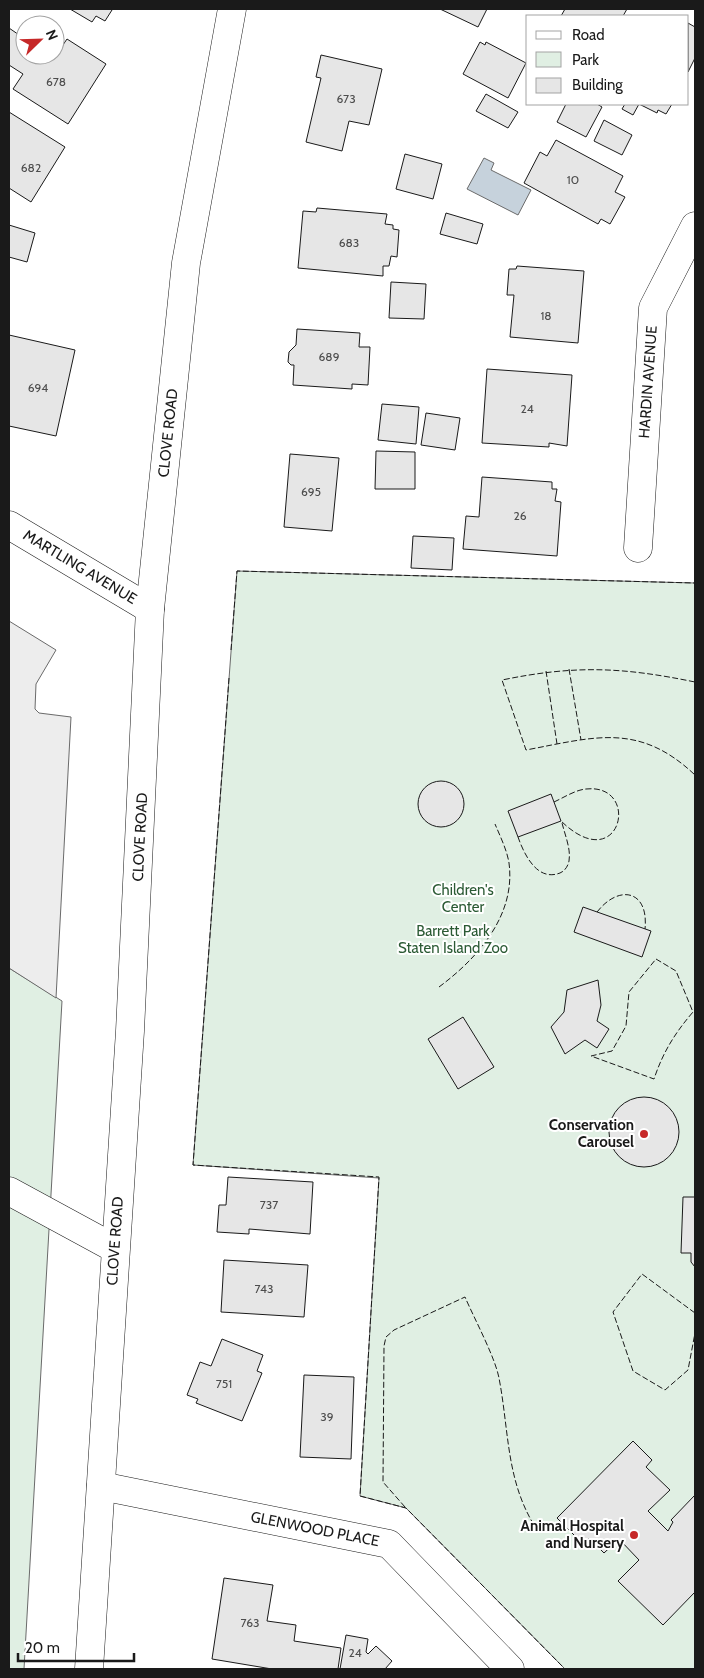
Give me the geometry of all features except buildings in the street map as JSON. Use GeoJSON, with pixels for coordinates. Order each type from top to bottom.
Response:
{"type":"FeatureCollection","features":[{"type":"Feature","properties":{"kind":"main road","name":"CLOVE ROAD"},"geometry":{"type":"LineString","coordinates":[[89,1669],[114,1248],[130,1031],[150,609],[186,263],[232,9]]}},
{"type":"Feature","properties":{"kind":"main road","name":"HARDIN AVENUE"},"geometry":{"type":"LineString","coordinates":[[638,548],[653,308],[695,226]]}},
{"type":"Feature","properties":{"kind":"main road","name":"MARTLING AVENUE"},"geometry":{"type":"LineString","coordinates":[[9,525],[150,609]]}},
{"type":"Feature","properties":{"kind":"main road"},"geometry":{"type":"LineString","coordinates":[[9,1191],[114,1248]]}},
{"type":"Feature","properties":{"kind":"main road","name":"GLENWOOD PLACE"},"geometry":{"type":"LineString","coordinates":[[101,1486],[389,1544],[510,1669]]}},
{"type":"Feature","properties":{"kind":"green space","name":"Barrett Park Staten Island Zoo"},"geometry":{"type":"Polygon","coordinates":[[[237,571],[695,583],[695,1669],[565,1669],[406,1508],[360,1496],[379,1178],[193,1165],[237,571]]]}},
{"type":"Feature","properties":{"kind":"green space"},"geometry":{"type":"Polygon","coordinates":[[[9,968],[62,1001],[24,1669],[9,1669],[9,968]]]}},
{"type":"Feature","properties":{"kind":"shaded area"},"geometry":{"type":"Polygon","coordinates":[[[484,158],[494,163],[491,170],[531,190],[518,215],[467,189],[484,158]]]}},
{"type":"Feature","properties":{"kind":"shaded area"},"geometry":{"type":"Polygon","coordinates":[[[9,621],[56,650],[36,684],[35,709],[39,713],[71,717],[56,998],[9,968],[9,621]]]}},
{"type":"Feature","properties":{"kind":"fence"},"geometry":{"type":"LineString","coordinates":[[231,650],[237,571],[695,583]]}},
{"type":"Feature","properties":{"kind":"fence"},"geometry":{"type":"LineString","coordinates":[[569,669],[581,740]]}},
{"type":"Feature","properties":{"kind":"fence"},"geometry":{"type":"LineString","coordinates":[[695,682],[644,673],[598,670],[553,672],[502,680],[526,750],[595,738],[635,740],[655,747],[674,758],[695,775]]}},
{"type":"Feature","properties":{"kind":"fence"},"geometry":{"type":"LineString","coordinates":[[546,671],[557,744]]}},
{"type":"Feature","properties":{"kind":"fence"},"geometry":{"type":"LineString","coordinates":[[229,678],[193,1165],[379,1177],[360,1496],[406,1508],[565,1669]]}},
{"type":"Feature","properties":{"kind":"fence"},"geometry":{"type":"LineString","coordinates":[[554,802],[573,792],[586,789],[603,791],[614,800],[619,812],[617,824],[610,835],[598,840],[582,836],[561,821]]}},
{"type":"Feature","properties":{"kind":"fence"},"geometry":{"type":"LineString","coordinates":[[518,837],[528,858],[538,870],[552,875],[560,873],[569,861],[568,847],[562,823]]}},
{"type":"Feature","properties":{"kind":"fence"},"geometry":{"type":"LineString","coordinates":[[439,987],[480,949],[491,934],[506,900],[510,882],[509,863],[495,824]]}},
{"type":"Feature","properties":{"kind":"fence"},"geometry":{"type":"LineString","coordinates":[[597,912],[614,897],[631,895],[642,906],[645,916],[645,929]]}},
{"type":"Feature","properties":{"kind":"fence"},"geometry":{"type":"LineString","coordinates":[[656,959],[676,971],[693,1012],[670,1043],[654,1079],[591,1056],[612,1051],[626,1026],[629,992],[656,959]]}},
{"type":"Feature","properties":{"kind":"fence"},"geometry":{"type":"LineString","coordinates":[[695,1313],[642,1274],[613,1312],[633,1371],[665,1390],[688,1370],[695,1333]]}},
{"type":"Feature","properties":{"kind":"fence"},"geometry":{"type":"LineString","coordinates":[[405,1507],[383,1482],[384,1346],[386,1337],[394,1330],[465,1297],[497,1369],[513,1472],[525,1508],[534,1525]]}},
{"type":"Feature","properties":{"kind":"place","name":"Conservation Carousel"},"geometry":{"type":"Point","coordinates":[644,1134]}},
{"type":"Feature","properties":{"kind":"place","name":"Animal Hospital and Nursery"},"geometry":{"type":"Point","coordinates":[634,1535]}},
{"type":"Feature","properties":{"kind":"park label","name":"Children's Center"},"geometry":{"type":"Point","coordinates":[463,898]}}]}
